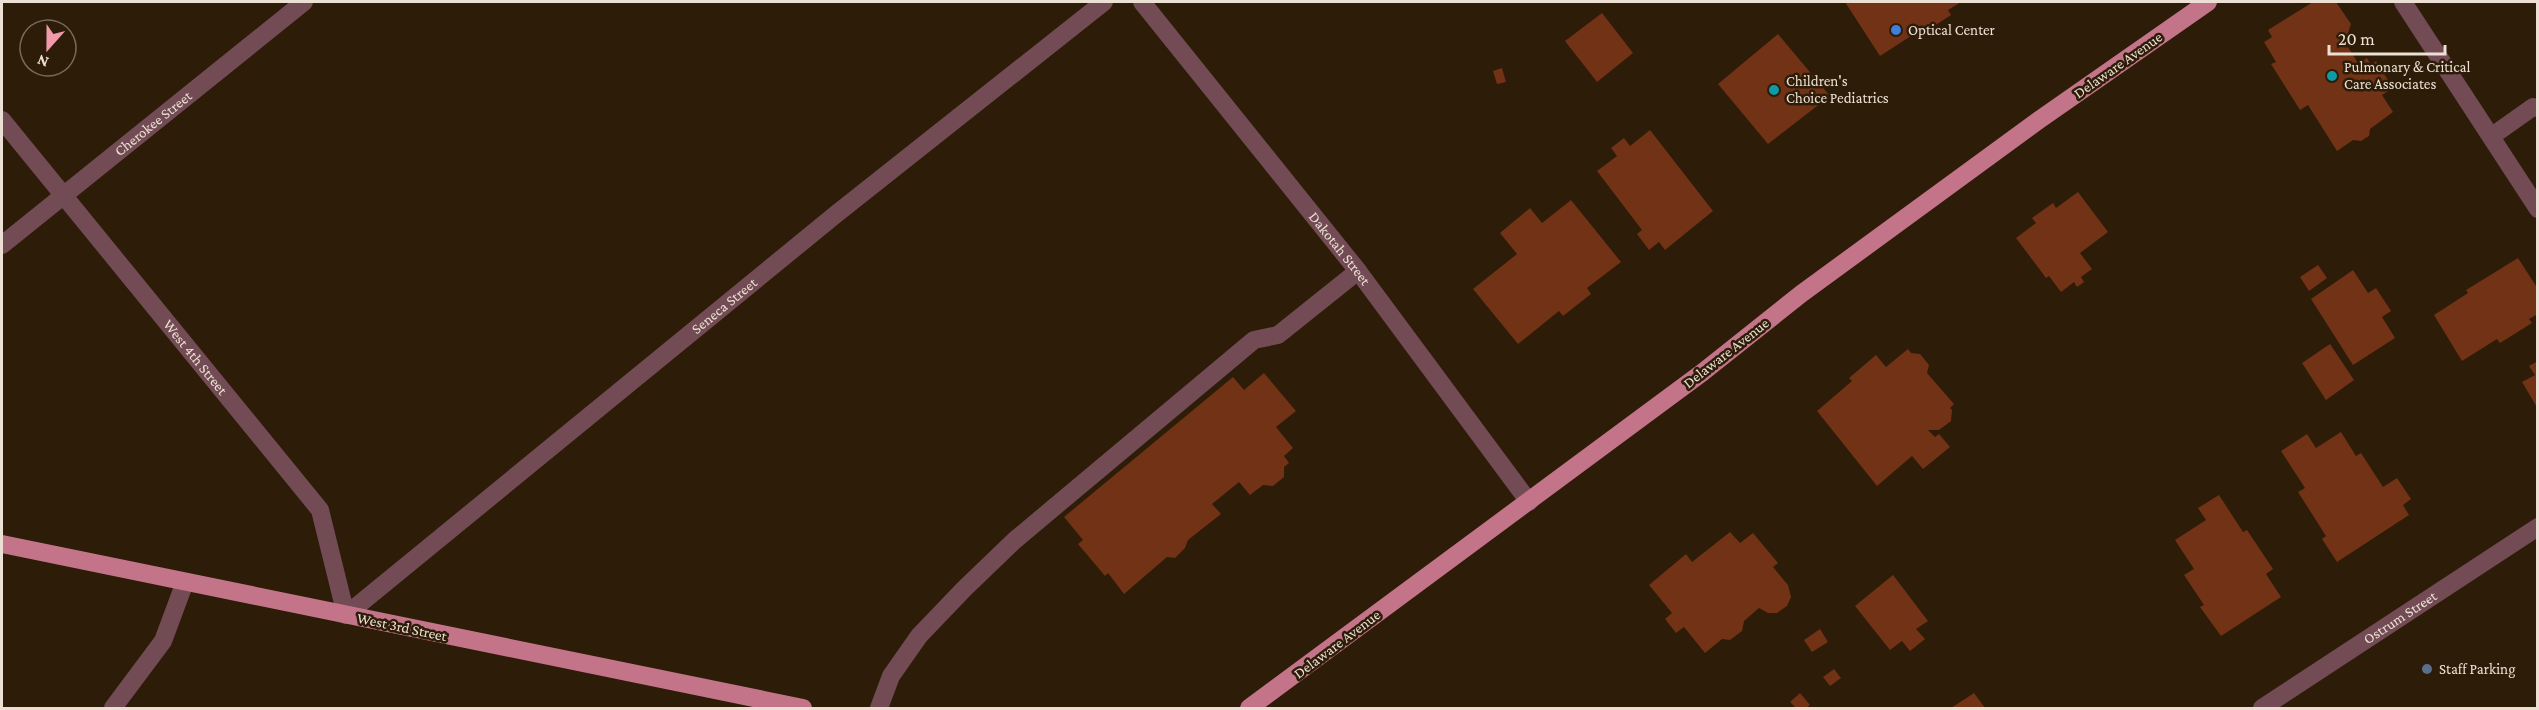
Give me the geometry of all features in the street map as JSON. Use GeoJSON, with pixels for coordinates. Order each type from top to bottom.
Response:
{"type":"FeatureCollection","features":[{"type":"Feature","properties":{"kind":"main road","name":"Delaware Avenue"},"geometry":{"type":"LineString","coordinates":[[1249,708],[1703,372],[1801,294],[2039,120],[2208,2]]}},
{"type":"Feature","properties":{"kind":"main road","name":"West 3rd Street"},"geometry":{"type":"LineString","coordinates":[[2,544],[803,708]]}},
{"type":"Feature","properties":{"kind":"street","name":"Cherokee Street"},"geometry":{"type":"LineString","coordinates":[[2,245],[303,2]]}},
{"type":"Feature","properties":{"kind":"street","name":"Seneca Street"},"geometry":{"type":"LineString","coordinates":[[346,615],[826,222],[1104,2]]}},
{"type":"Feature","properties":{"kind":"street","name":"Dakotah Street"},"geometry":{"type":"LineString","coordinates":[[1142,2],[1358,271],[1529,502]]}},
{"type":"Feature","properties":{"kind":"street"},"geometry":{"type":"LineString","coordinates":[[2403,2],[2538,209]]}},
{"type":"Feature","properties":{"kind":"street"},"geometry":{"type":"LineString","coordinates":[[2492,136],[2533,107],[2538,108]]}},
{"type":"Feature","properties":{"kind":"street","name":"West 4th Street"},"geometry":{"type":"LineString","coordinates":[[2,120],[320,510],[346,615]]}},
{"type":"Feature","properties":{"kind":"street"},"geometry":{"type":"LineString","coordinates":[[879,708],[891,676],[919,636],[1015,540],[1254,340],[1278,335],[1358,271]]}},
{"type":"Feature","properties":{"kind":"street","name":"Ostrum Street"},"geometry":{"type":"LineString","coordinates":[[2262,708],[2538,527]]}},
{"type":"Feature","properties":{"kind":"street"},"geometry":{"type":"LineString","coordinates":[[113,708],[163,641],[185,582]]}},
{"type":"Feature","properties":{"kind":"building","name":"Optical Center"},"geometry":{"type":"Polygon","coordinates":[[[1845,2],[1961,2],[1948,10],[1951,15],[1916,38],[1914,34],[1880,56],[1845,2]]]}},
{"type":"Feature","properties":{"kind":"building","name":"Pulmonary & Critical Care Associates"},"geometry":{"type":"Polygon","coordinates":[[[2313,2],[2336,2],[2351,24],[2347,36],[2350,41],[2346,44],[2358,63],[2367,58],[2371,65],[2376,61],[2393,88],[2382,95],[2393,112],[2370,129],[2369,136],[2361,141],[2353,140],[2337,151],[2308,105],[2300,110],[2271,64],[2276,62],[2264,42],[2272,37],[2268,30],[2313,2]]]}},
{"type":"Feature","properties":{"kind":"building"},"geometry":{"type":"Polygon","coordinates":[[[1602,13],[1633,53],[1597,82],[1565,41],[1602,13]]]}},
{"type":"Feature","properties":{"kind":"building","name":"Children's Choice Pediatrics"},"geometry":{"type":"Polygon","coordinates":[[[1778,34],[1830,96],[1768,144],[1718,84],[1778,34]]]}},
{"type":"Feature","properties":{"kind":"building"},"geometry":{"type":"Polygon","coordinates":[[[1502,68],[1506,82],[1497,84],[1493,71],[1502,68]]]}},
{"type":"Feature","properties":{"kind":"building"},"geometry":{"type":"Polygon","coordinates":[[[1650,130],[1713,211],[1665,250],[1659,242],[1649,250],[1637,234],[1642,230],[1597,171],[1617,156],[1611,148],[1624,138],[1630,146],[1650,130]]]}},
{"type":"Feature","properties":{"kind":"building"},"geometry":{"type":"Polygon","coordinates":[[[2078,192],[2108,232],[2080,253],[2092,269],[2081,277],[2084,282],[2077,287],[2074,282],[2061,292],[2049,276],[2046,278],[2016,238],[2036,223],[2032,218],[2053,203],[2056,208],[2078,192]]]}},
{"type":"Feature","properties":{"kind":"building"},"geometry":{"type":"Polygon","coordinates":[[[1571,200],[1621,262],[1587,288],[1591,294],[1563,316],[1559,311],[1518,344],[1473,289],[1517,254],[1500,233],[1530,208],[1542,223],[1571,200]]]}},
{"type":"Feature","properties":{"kind":"building"},"geometry":{"type":"Polygon","coordinates":[[[2518,258],[2538,289],[2538,314],[2529,319],[2532,323],[2500,343],[2497,339],[2462,361],[2434,315],[2468,293],[2466,290],[2518,258]]]}},
{"type":"Feature","properties":{"kind":"building"},"geometry":{"type":"Polygon","coordinates":[[[2318,265],[2327,278],[2309,291],[2300,277],[2318,265]]]}},
{"type":"Feature","properties":{"kind":"building"},"geometry":{"type":"Polygon","coordinates":[[[2353,270],[2368,293],[2376,288],[2391,311],[2382,317],[2395,338],[2353,365],[2311,299],[2353,270]]]}},
{"type":"Feature","properties":{"kind":"building"},"geometry":{"type":"Polygon","coordinates":[[[2330,344],[2354,380],[2326,400],[2302,363],[2330,344]]]}},
{"type":"Feature","properties":{"kind":"building"},"geometry":{"type":"Polygon","coordinates":[[[1908,349],[1911,353],[1920,354],[1929,365],[1927,373],[1954,404],[1950,408],[1952,410],[1951,421],[1939,430],[1928,430],[1935,437],[1939,434],[1950,447],[1923,469],[1912,456],[1877,486],[1817,411],[1852,381],[1849,378],[1876,355],[1886,367],[1908,349]]]}},
{"type":"Feature","properties":{"kind":"building"},"geometry":{"type":"Polygon","coordinates":[[[2538,361],[2538,409],[2522,382],[2535,375],[2529,366],[2538,361]]]}},
{"type":"Feature","properties":{"kind":"building"},"geometry":{"type":"Polygon","coordinates":[[[1264,373],[1296,411],[1276,427],[1293,448],[1284,456],[1289,463],[1284,467],[1284,477],[1273,486],[1263,485],[1250,495],[1239,482],[1212,504],[1221,514],[1188,540],[1185,548],[1175,558],[1167,557],[1124,594],[1108,573],[1105,576],[1078,544],[1083,540],[1064,517],[1233,377],[1244,390],[1264,373]]]}},
{"type":"Feature","properties":{"kind":"building"},"geometry":{"type":"Polygon","coordinates":[[[2341,432],[2356,456],[2361,453],[2383,487],[2397,478],[2411,499],[2403,505],[2409,515],[2337,562],[2322,539],[2326,536],[2298,492],[2305,488],[2281,451],[2307,434],[2316,448],[2341,432]]]}},
{"type":"Feature","properties":{"kind":"building"},"geometry":{"type":"Polygon","coordinates":[[[2219,495],[2243,532],[2247,530],[2273,569],[2266,574],[2281,597],[2221,636],[2200,607],[2204,605],[2184,575],[2194,569],[2175,540],[2206,520],[2198,508],[2219,495]]]}},
{"type":"Feature","properties":{"kind":"building"},"geometry":{"type":"Polygon","coordinates":[[[1730,532],[1740,543],[1753,533],[1778,563],[1773,567],[1788,585],[1791,597],[1787,606],[1777,613],[1768,613],[1759,608],[1744,621],[1742,631],[1730,640],[1722,639],[1705,653],[1684,627],[1676,633],[1665,619],[1672,613],[1649,585],[1686,554],[1692,562],[1730,532]]]}},
{"type":"Feature","properties":{"kind":"building"},"geometry":{"type":"Polygon","coordinates":[[[1893,575],[1928,621],[1916,629],[1925,639],[1910,651],[1902,641],[1890,650],[1855,606],[1893,575]]]}},
{"type":"Feature","properties":{"kind":"building"},"geometry":{"type":"Polygon","coordinates":[[[1820,629],[1828,642],[1812,652],[1804,640],[1820,629]]]}},
{"type":"Feature","properties":{"kind":"building"},"geometry":{"type":"Polygon","coordinates":[[[1834,669],[1841,678],[1830,686],[1823,677],[1834,669]]]}},
{"type":"Feature","properties":{"kind":"building"},"geometry":{"type":"Polygon","coordinates":[[[1800,693],[1810,705],[1806,708],[1796,708],[1790,702],[1800,693]]]}},
{"type":"Feature","properties":{"kind":"building"},"geometry":{"type":"Polygon","coordinates":[[[1974,693],[1985,708],[1951,708],[1974,693]]]}},
{"type":"Feature","properties":{"kind":"place","name":"Optical Center"},"geometry":{"type":"Point","coordinates":[1896,30]}},
{"type":"Feature","properties":{"kind":"place","name":"Pulmonary & Critical Care Associates"},"geometry":{"type":"Point","coordinates":[2332,76]}},
{"type":"Feature","properties":{"kind":"place","name":"Children's Choice Pediatrics"},"geometry":{"type":"Point","coordinates":[1774,90]}},
{"type":"Feature","properties":{"kind":"place","name":"Staff Parking"},"geometry":{"type":"Point","coordinates":[2427,669]}}]}
